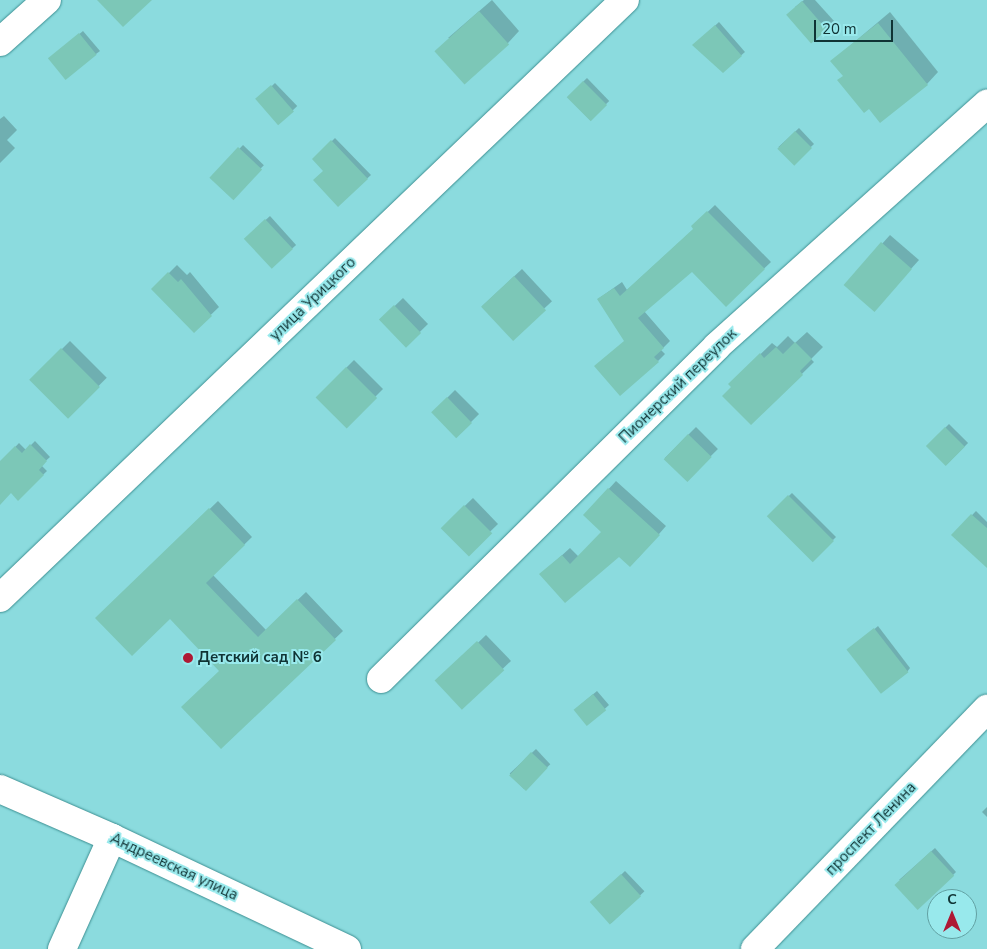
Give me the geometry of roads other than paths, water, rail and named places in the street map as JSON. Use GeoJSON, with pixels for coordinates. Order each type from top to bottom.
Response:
{"type":"FeatureCollection","features":[{"type":"Feature","properties":{"kind":"street"},"geometry":{"type":"LineString","coordinates":[[0,42],[47,0]]}},
{"type":"Feature","properties":{"kind":"street","name":"улица Урицкого"},"geometry":{"type":"LineString","coordinates":[[0,598],[625,0]]}},
{"type":"Feature","properties":{"kind":"street","name":"Пионерский переулок"},"geometry":{"type":"LineString","coordinates":[[381,679],[717,346],[987,104]]}},
{"type":"Feature","properties":{"kind":"street","name":"проспект Ленина"},"geometry":{"type":"LineString","coordinates":[[755,949],[987,709]]}},
{"type":"Feature","properties":{"kind":"street","name":"Андреевская улица"},"geometry":{"type":"LineString","coordinates":[[0,789],[112,838],[347,949]]}},
{"type":"Feature","properties":{"kind":"street"},"geometry":{"type":"LineString","coordinates":[[62,949],[112,838]]}},
{"type":"Feature","properties":{"kind":"place","name":"Детский сад № 6"},"geometry":{"type":"Point","coordinates":[188,658]}}]}
